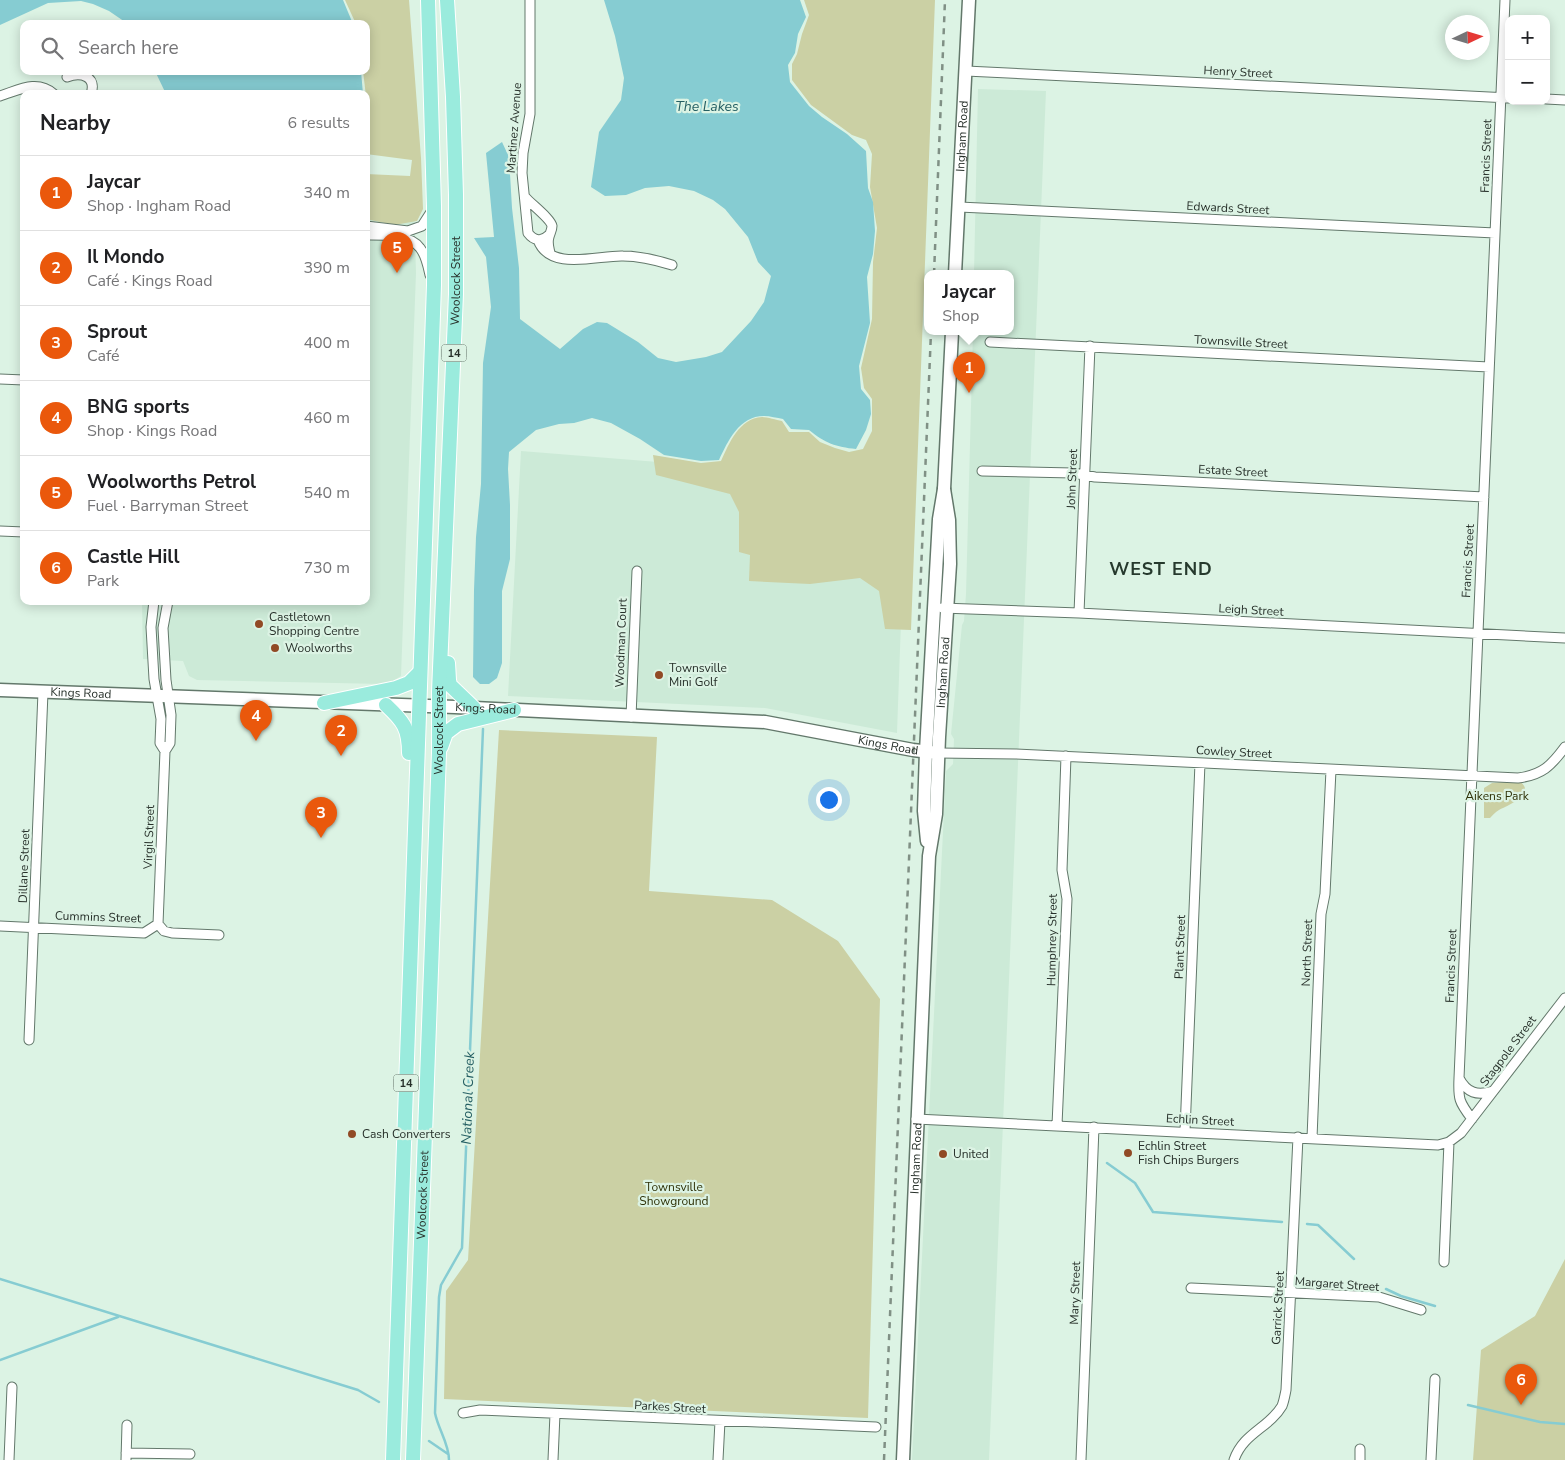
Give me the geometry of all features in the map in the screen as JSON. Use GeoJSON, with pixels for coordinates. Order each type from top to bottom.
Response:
{"type":"FeatureCollection","features":[{"type":"Feature","properties":{"kind":"main road","name":"Woolcock Street"},"geometry":{"type":"LineString","coordinates":[[393,1460],[406,1116],[409,948],[434,285],[434,206],[428,0]]}},
{"type":"Feature","properties":{"kind":"main road","name":"Woolcock Street"},"geometry":{"type":"LineString","coordinates":[[413,1460],[439,753],[443,583],[456,294],[456,195],[448,0]]}},
{"type":"Feature","properties":{"kind":"main road","name":"Ingham Road"},"geometry":{"type":"LineString","coordinates":[[955,270],[970,0]]}},
{"type":"Feature","properties":{"kind":"main road","name":"Ingham Road"},"geometry":{"type":"LineString","coordinates":[[903,1460],[916,1119],[929,856],[924,811],[932,752],[941,608],[950,547],[949,520],[944,489],[952,335]]}},
{"type":"Feature","properties":{"kind":"main road"},"geometry":{"type":"LineString","coordinates":[[443,583],[449,638],[450,685],[474,708]]}},
{"type":"Feature","properties":{"kind":"main road"},"geometry":{"type":"LineString","coordinates":[[324,703],[396,688],[409,683],[420,672]]}},
{"type":"Feature","properties":{"kind":"main road","name":"Kings Road"},"geometry":{"type":"LineString","coordinates":[[0,690],[474,708],[765,722],[932,752]]}},
{"type":"Feature","properties":{"kind":"main road"},"geometry":{"type":"LineString","coordinates":[[386,705],[403,721],[409,742],[404,890],[409,948]]}},
{"type":"Feature","properties":{"kind":"main road"},"geometry":{"type":"LineString","coordinates":[[439,753],[446,733],[458,724],[514,710]]}},
{"type":"Feature","properties":{"kind":"street","name":"Martinez Avenue"},"geometry":{"type":"LineString","coordinates":[[527,225],[522,153],[530,114],[530,0]]}},
{"type":"Feature","properties":{"kind":"street","name":"Francis Street"},"geometry":{"type":"LineString","coordinates":[[1505,0],[1505,60]]}},
{"type":"Feature","properties":{"kind":"street","name":"Henry Street"},"geometry":{"type":"LineString","coordinates":[[966,71],[1505,98]]}},
{"type":"Feature","properties":{"kind":"street"},"geometry":{"type":"LineString","coordinates":[[67,77],[74,75]]}},
{"type":"Feature","properties":{"kind":"street"},"geometry":{"type":"LineString","coordinates":[[85,75],[90,80],[92,90]]}},
{"type":"Feature","properties":{"kind":"street"},"geometry":{"type":"LineString","coordinates":[[20,90],[42,86],[48,90]]}},
{"type":"Feature","properties":{"kind":"street"},"geometry":{"type":"LineString","coordinates":[[0,96],[20,90]]}},
{"type":"Feature","properties":{"kind":"street","name":"Francis Street"},"geometry":{"type":"LineString","coordinates":[[1472,1120],[1461,1105],[1458,1093],[1458,1078],[1496,233],[1505,98]]}},
{"type":"Feature","properties":{"kind":"street"},"geometry":{"type":"LineString","coordinates":[[1550,99],[1565,100]]}},
{"type":"Feature","properties":{"kind":"street"},"geometry":{"type":"LineString","coordinates":[[525,198],[547,217],[551,224],[552,228],[549,236],[550,253]]}},
{"type":"Feature","properties":{"kind":"street"},"geometry":{"type":"LineString","coordinates":[[370,226],[408,231],[422,226],[434,206]]}},
{"type":"Feature","properties":{"kind":"street","name":"Edwards Street"},"geometry":{"type":"LineString","coordinates":[[959,207],[1496,233]]}},
{"type":"Feature","properties":{"kind":"street"},"geometry":{"type":"LineString","coordinates":[[543,215],[531,218],[527,225],[528,233],[538,240],[549,236]]}},
{"type":"Feature","properties":{"kind":"street"},"geometry":{"type":"LineString","coordinates":[[370,235],[398,237],[420,247],[434,285]]}},
{"type":"Feature","properties":{"kind":"street"},"geometry":{"type":"LineString","coordinates":[[538,240],[540,246],[556,257],[592,260],[620,256],[640,257],[672,266]]}},
{"type":"Feature","properties":{"kind":"street","name":"Townsville Street"},"geometry":{"type":"LineString","coordinates":[[990,342],[1490,367]]}},
{"type":"Feature","properties":{"kind":"street","name":"John Street"},"geometry":{"type":"LineString","coordinates":[[1078,613],[1090,346]]}},
{"type":"Feature","properties":{"kind":"street"},"geometry":{"type":"LineString","coordinates":[[0,379],[20,380]]}},
{"type":"Feature","properties":{"kind":"street","name":"Estate Street"},"geometry":{"type":"LineString","coordinates":[[982,471],[1073,473],[1095,477],[1484,497]]}},
{"type":"Feature","properties":{"kind":"street"},"geometry":{"type":"LineString","coordinates":[[0,531],[20,532]]}},
{"type":"Feature","properties":{"kind":"street","name":"Woodman Court"},"geometry":{"type":"LineString","coordinates":[[631,717],[637,571]]}},
{"type":"Feature","properties":{"kind":"street"},"geometry":{"type":"LineString","coordinates":[[154,605],[151,627],[154,679],[163,697]]}},
{"type":"Feature","properties":{"kind":"street"},"geometry":{"type":"LineString","coordinates":[[163,697],[166,680],[163,628],[167,605]]}},
{"type":"Feature","properties":{"kind":"street","name":"Leigh Street"},"geometry":{"type":"LineString","coordinates":[[941,608],[1078,613],[1565,638]]}},
{"type":"Feature","properties":{"kind":"street","name":"Dillane Street"},"geometry":{"type":"LineString","coordinates":[[29,1040],[43,692]]}},
{"type":"Feature","properties":{"kind":"street","name":"Virgil Street"},"geometry":{"type":"LineString","coordinates":[[158,924],[165,751],[170,743],[171,715],[163,697]]}},
{"type":"Feature","properties":{"kind":"street","name":"Cowley Street"},"geometry":{"type":"LineString","coordinates":[[932,752],[1066,756],[1331,770],[1528,777],[1549,767],[1565,747]]}},
{"type":"Feature","properties":{"kind":"street","name":"Humphrey Street"},"geometry":{"type":"LineString","coordinates":[[1057,1125],[1068,899],[1062,870],[1066,756]]}},
{"type":"Feature","properties":{"kind":"street","name":"Plant Street"},"geometry":{"type":"LineString","coordinates":[[1185,1131],[1200,763]]}},
{"type":"Feature","properties":{"kind":"street","name":"North Street"},"geometry":{"type":"LineString","coordinates":[[1312,1138],[1321,914],[1325,894],[1331,770]]}},
{"type":"Feature","properties":{"kind":"street","name":"Cummins Street"},"geometry":{"type":"LineString","coordinates":[[0,926],[144,933],[158,924],[164,931],[172,933],[219,935]]}},
{"type":"Feature","properties":{"kind":"street","name":"Stagpole Street"},"geometry":{"type":"LineString","coordinates":[[1472,1120],[1565,998]]}},
{"type":"Feature","properties":{"kind":"street"},"geometry":{"type":"LineString","coordinates":[[1458,1078],[1463,1087],[1468,1091],[1479,1094],[1493,1091]]}},
{"type":"Feature","properties":{"kind":"street","name":"Echlin Street"},"geometry":{"type":"LineString","coordinates":[[916,1119],[1185,1131],[1428,1145],[1449,1142]]}},
{"type":"Feature","properties":{"kind":"street"},"geometry":{"type":"LineString","coordinates":[[1444,1262],[1449,1142],[1461,1133],[1472,1120]]}},
{"type":"Feature","properties":{"kind":"street","name":"Mary Street"},"geometry":{"type":"LineString","coordinates":[[1081,1460],[1094,1127]]}},
{"type":"Feature","properties":{"kind":"street","name":"Garrick Street"},"geometry":{"type":"LineString","coordinates":[[1234,1460],[1238,1449],[1274,1416],[1282,1405],[1287,1382],[1298,1137]]}},
{"type":"Feature","properties":{"kind":"street","name":"Margaret Street"},"geometry":{"type":"LineString","coordinates":[[1191,1288],[1379,1298],[1420,1310]]}},
{"type":"Feature","properties":{"kind":"street"},"geometry":{"type":"LineString","coordinates":[[1432,1460],[1435,1379]]}},
{"type":"Feature","properties":{"kind":"street"},"geometry":{"type":"LineString","coordinates":[[9,1460],[12,1387]]}},
{"type":"Feature","properties":{"kind":"street","name":"Parkes Street"},"geometry":{"type":"LineString","coordinates":[[463,1413],[480,1410],[720,1422],[876,1427]]}},
{"type":"Feature","properties":{"kind":"street"},"geometry":{"type":"LineString","coordinates":[[553,1460],[555,1414]]}},
{"type":"Feature","properties":{"kind":"street"},"geometry":{"type":"LineString","coordinates":[[718,1460],[720,1422]]}},
{"type":"Feature","properties":{"kind":"street"},"geometry":{"type":"LineString","coordinates":[[126,1425],[126,1456],[190,1454]]}},
{"type":"Feature","properties":{"kind":"street"},"geometry":{"type":"LineString","coordinates":[[1360,1449],[1360,1460]]}},
{"type":"Feature","properties":{"kind":"shaded area"},"geometry":{"type":"Polygon","coordinates":[[[978,89],[1046,91],[989,1460],[912,1460],[946,771],[953,764],[954,739],[951,734],[966,594],[973,335],[1014,335],[1014,270],[974,270],[978,89]]]}},
{"type":"Feature","properties":{"kind":"shaded area"},"geometry":{"type":"Polygon","coordinates":[[[370,199],[414,202],[416,273],[401,676],[390,683],[382,684],[197,680],[189,676],[183,661],[143,659],[142,605],[370,605],[370,199]]]}},
{"type":"Feature","properties":{"kind":"shaded area"},"geometry":{"type":"Polygon","coordinates":[[[521,451],[906,482],[897,733],[765,708],[508,696],[521,451]]]}},
{"type":"Feature","properties":{"kind":"green space"},"geometry":{"type":"Polygon","coordinates":[[[345,0],[409,0],[423,209],[417,221],[394,225],[370,220],[370,174],[410,176],[412,160],[370,155],[370,90],[365,90],[363,75],[370,75],[370,20],[354,20],[345,0]]]}},
{"type":"Feature","properties":{"kind":"green space"},"geometry":{"type":"Polygon","coordinates":[[[804,0],[935,0],[911,630],[885,629],[879,591],[860,578],[810,584],[749,581],[750,555],[739,552],[739,512],[730,494],[656,475],[653,455],[701,463],[721,461],[736,433],[754,418],[764,417],[782,421],[789,432],[809,432],[820,442],[849,452],[863,449],[872,431],[872,399],[864,388],[861,368],[872,319],[873,262],[877,228],[870,187],[872,154],[866,140],[852,135],[811,105],[792,80],[792,64],[809,15],[804,0]]]}},
{"type":"Feature","properties":{"kind":"green space","name":"Townsville Showground"},"geometry":{"type":"Polygon","coordinates":[[[499,730],[657,737],[649,891],[772,900],[838,941],[880,999],[868,1418],[444,1399],[446,1291],[468,1260],[499,730]]]}},
{"type":"Feature","properties":{"kind":"green space","name":"Aikens Park"},"geometry":{"type":"Polygon","coordinates":[[[1519,781],[1524,786],[1523,794],[1490,818],[1484,818],[1484,788],[1492,783],[1519,781]]]}},
{"type":"Feature","properties":{"kind":"green space"},"geometry":{"type":"Polygon","coordinates":[[[1565,1259],[1565,1460],[1473,1460],[1481,1350],[1535,1316],[1565,1259]]]}},
{"type":"Feature","properties":{"kind":"water"},"geometry":{"type":"Polygon","coordinates":[[[0,0],[343,0],[351,20],[122,20],[109,11],[81,1],[48,3],[0,25],[0,0]]]}},
{"type":"Feature","properties":{"kind":"water","name":"The Lakes"},"geometry":{"type":"Polygon","coordinates":[[[604,0],[800,0],[806,17],[798,34],[795,53],[788,65],[790,82],[809,106],[847,134],[866,151],[868,188],[873,202],[875,231],[873,254],[867,277],[870,323],[859,366],[861,389],[870,400],[871,414],[866,430],[856,449],[831,444],[809,430],[791,429],[783,419],[764,416],[755,417],[741,425],[726,445],[719,460],[701,461],[664,455],[611,423],[592,418],[536,430],[509,452],[510,559],[502,591],[502,663],[497,678],[489,684],[480,684],[473,677],[474,590],[481,484],[483,363],[491,307],[486,257],[474,238],[494,237],[486,153],[502,142],[509,157],[512,208],[519,268],[520,319],[560,349],[583,329],[597,322],[607,323],[638,342],[658,358],[676,362],[722,352],[751,321],[764,302],[771,276],[758,262],[748,237],[725,209],[713,200],[694,191],[669,186],[645,188],[626,195],[605,196],[591,187],[599,132],[621,100],[624,78],[615,36],[604,0]]]}},
{"type":"Feature","properties":{"kind":"water"},"geometry":{"type":"Polygon","coordinates":[[[157,75],[361,75],[363,90],[164,90],[157,75]]]}},
{"type":"Feature","properties":{"kind":"waterway","name":"National Creek"},"geometry":{"type":"LineString","coordinates":[[449,1460],[449,1454],[435,1413],[439,1297],[441,1285],[462,1248],[483,729]]}},
{"type":"Feature","properties":{"kind":"waterway"},"geometry":{"type":"LineString","coordinates":[[1107,1163],[1135,1183],[1153,1212],[1282,1222]]}},
{"type":"Feature","properties":{"kind":"waterway"},"geometry":{"type":"LineString","coordinates":[[1307,1224],[1318,1225],[1354,1259]]}},
{"type":"Feature","properties":{"kind":"waterway"},"geometry":{"type":"LineString","coordinates":[[0,1279],[358,1390],[379,1402]]}},
{"type":"Feature","properties":{"kind":"waterway"},"geometry":{"type":"LineString","coordinates":[[1386,1289],[1401,1296],[1435,1306]]}},
{"type":"Feature","properties":{"kind":"waterway"},"geometry":{"type":"LineString","coordinates":[[0,1360],[118,1317]]}},
{"type":"Feature","properties":{"kind":"waterway"},"geometry":{"type":"LineString","coordinates":[[1468,1405],[1540,1422],[1565,1424]]}},
{"type":"Feature","properties":{"kind":"waterway"},"geometry":{"type":"LineString","coordinates":[[429,1441],[448,1454]]}},
{"type":"Feature","properties":{"kind":"railway"},"geometry":{"type":"LineString","coordinates":[[934,270],[945,0]]}},
{"type":"Feature","properties":{"kind":"railway"},"geometry":{"type":"LineString","coordinates":[[884,1460],[931,335]]}},
{"type":"Feature","properties":{"kind":"place","name":"Woolworths Petrol"},"geometry":{"type":"Point","coordinates":[397,273]}},
{"type":"Feature","properties":{"kind":"place","name":"Jaycar"},"geometry":{"type":"Point","coordinates":[969,393]}},
{"type":"Feature","properties":{"kind":"place","name":"Castletown Shopping Centre"},"geometry":{"type":"Point","coordinates":[259,624]}},
{"type":"Feature","properties":{"kind":"place","name":"Woolworths"},"geometry":{"type":"Point","coordinates":[275,648]}},
{"type":"Feature","properties":{"kind":"place","name":"Townsville Mini Golf"},"geometry":{"type":"Point","coordinates":[659,675]}},
{"type":"Feature","properties":{"kind":"place","name":"BNG sports"},"geometry":{"type":"Point","coordinates":[256,741]}},
{"type":"Feature","properties":{"kind":"place","name":"Il Mondo"},"geometry":{"type":"Point","coordinates":[341,756]}},
{"type":"Feature","properties":{"kind":"place","name":"Sprout"},"geometry":{"type":"Point","coordinates":[321,838]}},
{"type":"Feature","properties":{"kind":"place","name":"Cash Converters"},"geometry":{"type":"Point","coordinates":[352,1134]}},
{"type":"Feature","properties":{"kind":"place","name":"Echlin Street Fish Chips Burgers"},"geometry":{"type":"Point","coordinates":[1128,1153]}},
{"type":"Feature","properties":{"kind":"place","name":"United"},"geometry":{"type":"Point","coordinates":[943,1154]}},
{"type":"Feature","properties":{"kind":"place","name":"Castle Hill"},"geometry":{"type":"Point","coordinates":[1521,1405]}},
{"type":"Feature","properties":{"kind":"district","name":"WEST END"},"geometry":{"type":"Point","coordinates":[1161,569]}}]}
